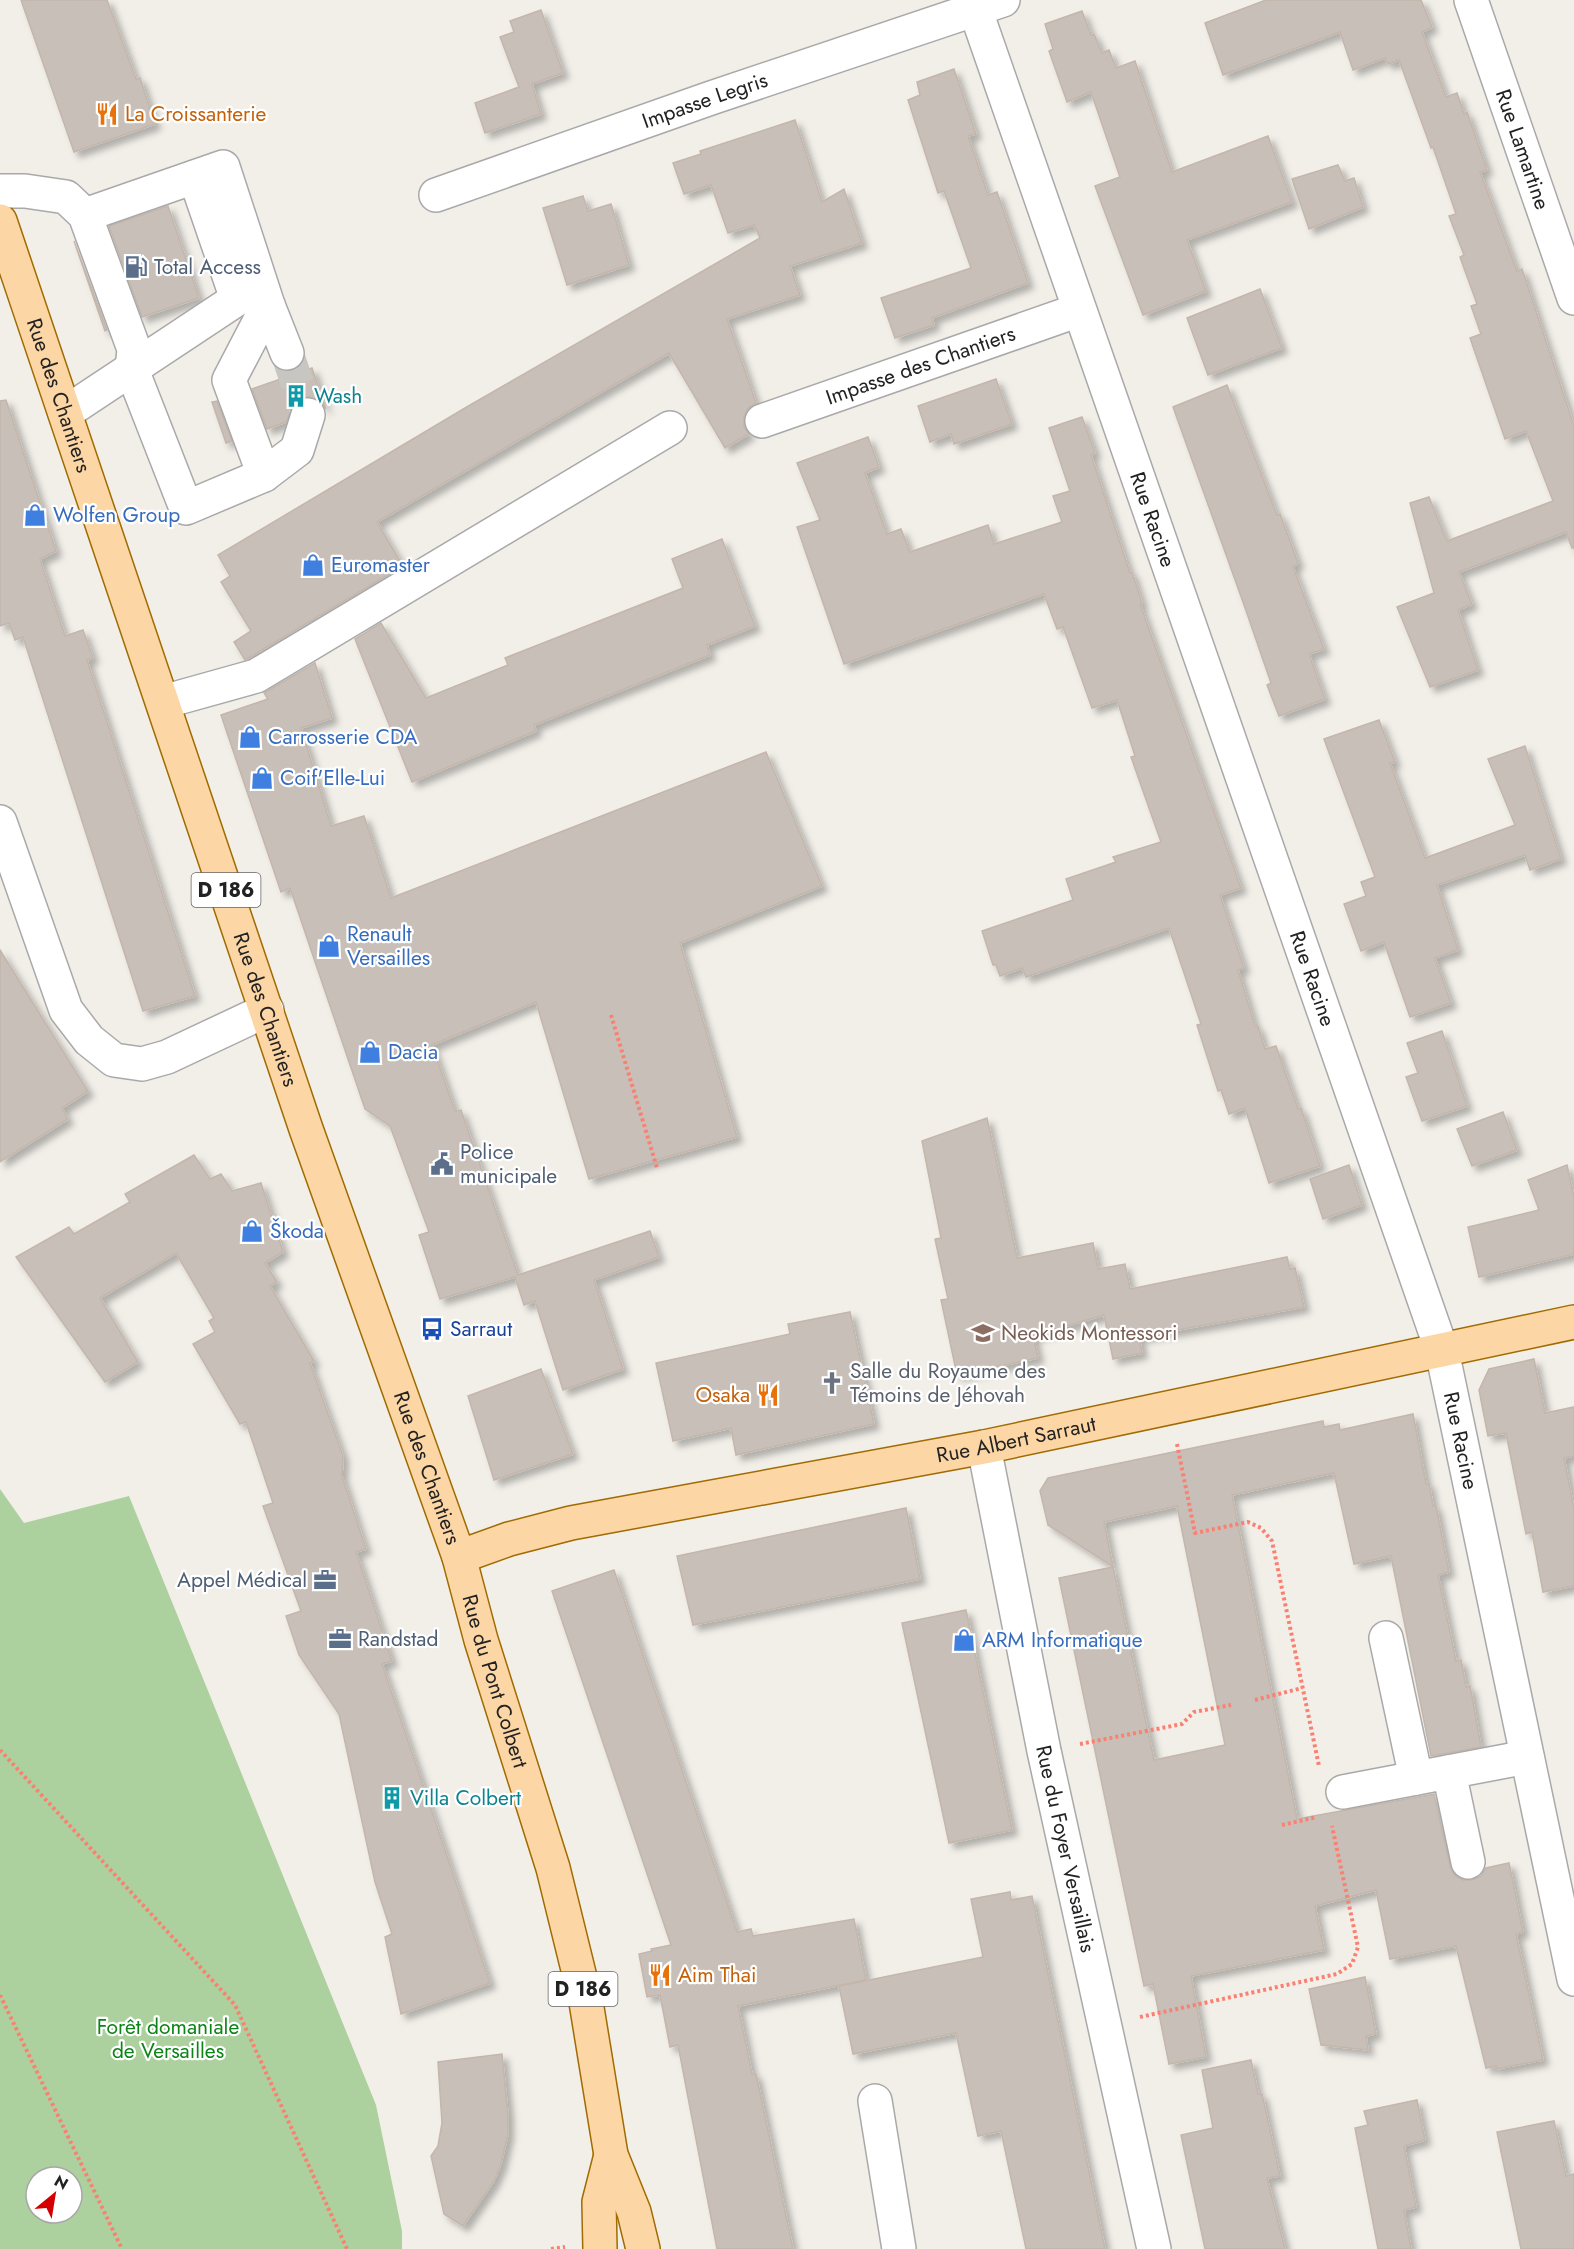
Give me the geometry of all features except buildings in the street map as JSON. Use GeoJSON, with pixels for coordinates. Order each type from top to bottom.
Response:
{"type":"FeatureCollection","features":[{"type":"Feature","properties":{"kind":"main road","name":"Rue des Chantiers"},"geometry":{"type":"LineString","coordinates":[[0,221],[310,1140],[459,1557]]}},
{"type":"Feature","properties":{"kind":"main road","name":"Rue Albert Sarraut"},"geometry":{"type":"LineString","coordinates":[[459,1557],[508,1539],[571,1523],[984,1447],[1574,1322]]}},
{"type":"Feature","properties":{"kind":"main road","name":"Rue du Pont Colbert"},"geometry":{"type":"LineString","coordinates":[[459,1557],[483,1646],[553,1868],[586,2002],[611,2155],[634,2212],[643,2249]]}},
{"type":"Feature","properties":{"kind":"main road","name":"Rue du Pont Colbert"},"geometry":{"type":"LineString","coordinates":[[600,2249],[599,2202],[611,2155]]}},
{"type":"Feature","properties":{"kind":"street","name":"Rue Lamartine"},"geometry":{"type":"LineString","coordinates":[[1471,0],[1574,298]]}},
{"type":"Feature","properties":{"kind":"street","name":"Impasse Legris"},"geometry":{"type":"LineString","coordinates":[[436,195],[983,3]]}},
{"type":"Feature","properties":{"kind":"street","name":"Rue Racine"},"geometry":{"type":"LineString","coordinates":[[983,3],[1079,310],[1442,1351],[1574,1979]]}},
{"type":"Feature","properties":{"kind":"street"},"geometry":{"type":"LineString","coordinates":[[85,215],[223,167],[268,305],[287,353]]}},
{"type":"Feature","properties":{"kind":"street"},"geometry":{"type":"LineString","coordinates":[[65,414],[237,299],[195,177]]}},
{"type":"Feature","properties":{"kind":"street"},"geometry":{"type":"LineString","coordinates":[[0,191],[25,191],[66,197],[85,215],[134,349],[132,370],[186,508],[264,475],[297,450],[308,415]]}},
{"type":"Feature","properties":{"kind":"street"},"geometry":{"type":"LineString","coordinates":[[264,475],[229,380],[268,305]]}},
{"type":"Feature","properties":{"kind":"street","name":"Impasse des Chantiers"},"geometry":{"type":"LineString","coordinates":[[762,421],[1079,310]]}},
{"type":"Feature","properties":{"kind":"street"},"geometry":{"type":"LineString","coordinates":[[163,702],[256,676],[670,428]]}},
{"type":"Feature","properties":{"kind":"street"},"geometry":{"type":"LineString","coordinates":[[0,822],[66,1010],[89,1040],[114,1060],[142,1064],[167,1057],[267,1010]]}},
{"type":"Feature","properties":{"kind":"street","name":"Rue du Foyer Versaillais"},"geometry":{"type":"LineString","coordinates":[[984,1447],[1044,1751],[1154,2249]]}},
{"type":"Feature","properties":{"kind":"street"},"geometry":{"type":"LineString","coordinates":[[1386,1638],[1416,1778]]}},
{"type":"Feature","properties":{"kind":"street"},"geometry":{"type":"LineString","coordinates":[[1336,1803],[1416,1778],[1527,1757]]}},
{"type":"Feature","properties":{"kind":"street"},"geometry":{"type":"LineString","coordinates":[[1449,1772],[1467,1862]]}},
{"type":"Feature","properties":{"kind":"street"},"geometry":{"type":"LineString","coordinates":[[875,2101],[899,2249]]}},
{"type":"Feature","properties":{"kind":"path"},"geometry":{"type":"LineString","coordinates":[[611,1015],[657,1168]]}},
{"type":"Feature","properties":{"kind":"path"},"geometry":{"type":"LineString","coordinates":[[1170,1408],[1195,1533],[1248,1522],[1261,1528],[1272,1541],[1320,1769]]}},
{"type":"Feature","properties":{"kind":"path"},"geometry":{"type":"LineString","coordinates":[[1255,1700],[1302,1688]]}},
{"type":"Feature","properties":{"kind":"path"},"geometry":{"type":"LineString","coordinates":[[1044,1751],[1182,1724],[1194,1712],[1230,1705]]}},
{"type":"Feature","properties":{"kind":"path"},"geometry":{"type":"LineString","coordinates":[[0,1750],[235,2006],[346,2249]]}},
{"type":"Feature","properties":{"kind":"path"},"geometry":{"type":"LineString","coordinates":[[1106,2024],[1337,1974],[1352,1964],[1358,1947],[1336,1803]]}},
{"type":"Feature","properties":{"kind":"path"},"geometry":{"type":"LineString","coordinates":[[1282,1825],[1320,1817]]}},
{"type":"Feature","properties":{"kind":"path"},"geometry":{"type":"LineString","coordinates":[[0,1995],[122,2249]]}},
{"type":"Feature","properties":{"kind":"green space","name":"Forêt domaniale de Versailles"},"geometry":{"type":"Polygon","coordinates":[[[0,1489],[24,1523],[129,1496],[376,2105],[402,2231],[402,2249],[0,2249],[0,1489]]]}},
{"type":"Feature","properties":{"kind":"tunnel"},"geometry":{"type":"LineString","coordinates":[[287,353],[308,415]]}},
{"type":"Feature","properties":{"kind":"place","name":"La Croissanterie"},"geometry":{"type":"Point","coordinates":[107,114]}},
{"type":"Feature","properties":{"kind":"place","name":"Total Access"},"geometry":{"type":"Point","coordinates":[136,267]}},
{"type":"Feature","properties":{"kind":"place","name":"Wash"},"geometry":{"type":"Point","coordinates":[296,396]}},
{"type":"Feature","properties":{"kind":"place","name":"Wolfen Group"},"geometry":{"type":"Point","coordinates":[35,515]}},
{"type":"Feature","properties":{"kind":"place","name":"Euromaster"},"geometry":{"type":"Point","coordinates":[313,565]}},
{"type":"Feature","properties":{"kind":"place","name":"Carrosserie CDA"},"geometry":{"type":"Point","coordinates":[250,737]}},
{"type":"Feature","properties":{"kind":"place","name":"Coif'Elle-Lui"},"geometry":{"type":"Point","coordinates":[262,778]}},
{"type":"Feature","properties":{"kind":"place","name":"Renault Versailles"},"geometry":{"type":"Point","coordinates":[329,946]}},
{"type":"Feature","properties":{"kind":"place","name":"Dacia"},"geometry":{"type":"Point","coordinates":[370,1052]}},
{"type":"Feature","properties":{"kind":"place","name":"Police municipale"},"geometry":{"type":"Point","coordinates":[442,1164]}},
{"type":"Feature","properties":{"kind":"place","name":"Škoda"},"geometry":{"type":"Point","coordinates":[252,1231]}},
{"type":"Feature","properties":{"kind":"place","name":"Sarraut"},"geometry":{"type":"Point","coordinates":[432,1329]}},
{"type":"Feature","properties":{"kind":"place","name":"Neokids Montessori"},"geometry":{"type":"Point","coordinates":[983,1333]}},
{"type":"Feature","properties":{"kind":"place","name":"Salle du Royaume des Témoins de Jéhovah"},"geometry":{"type":"Point","coordinates":[832,1383]}},
{"type":"Feature","properties":{"kind":"place","name":"Osaka"},"geometry":{"type":"Point","coordinates":[768,1395]}},
{"type":"Feature","properties":{"kind":"place","name":"Appel Médical"},"geometry":{"type":"Point","coordinates":[325,1580]}},
{"type":"Feature","properties":{"kind":"place","name":"Randstad"},"geometry":{"type":"Point","coordinates":[340,1639]}},
{"type":"Feature","properties":{"kind":"place","name":"ARM Informatique"},"geometry":{"type":"Point","coordinates":[964,1640]}},
{"type":"Feature","properties":{"kind":"place","name":"Villa Colbert"},"geometry":{"type":"Point","coordinates":[392,1798]}},
{"type":"Feature","properties":{"kind":"place","name":"Aim Thai"},"geometry":{"type":"Point","coordinates":[660,1975]}}]}
